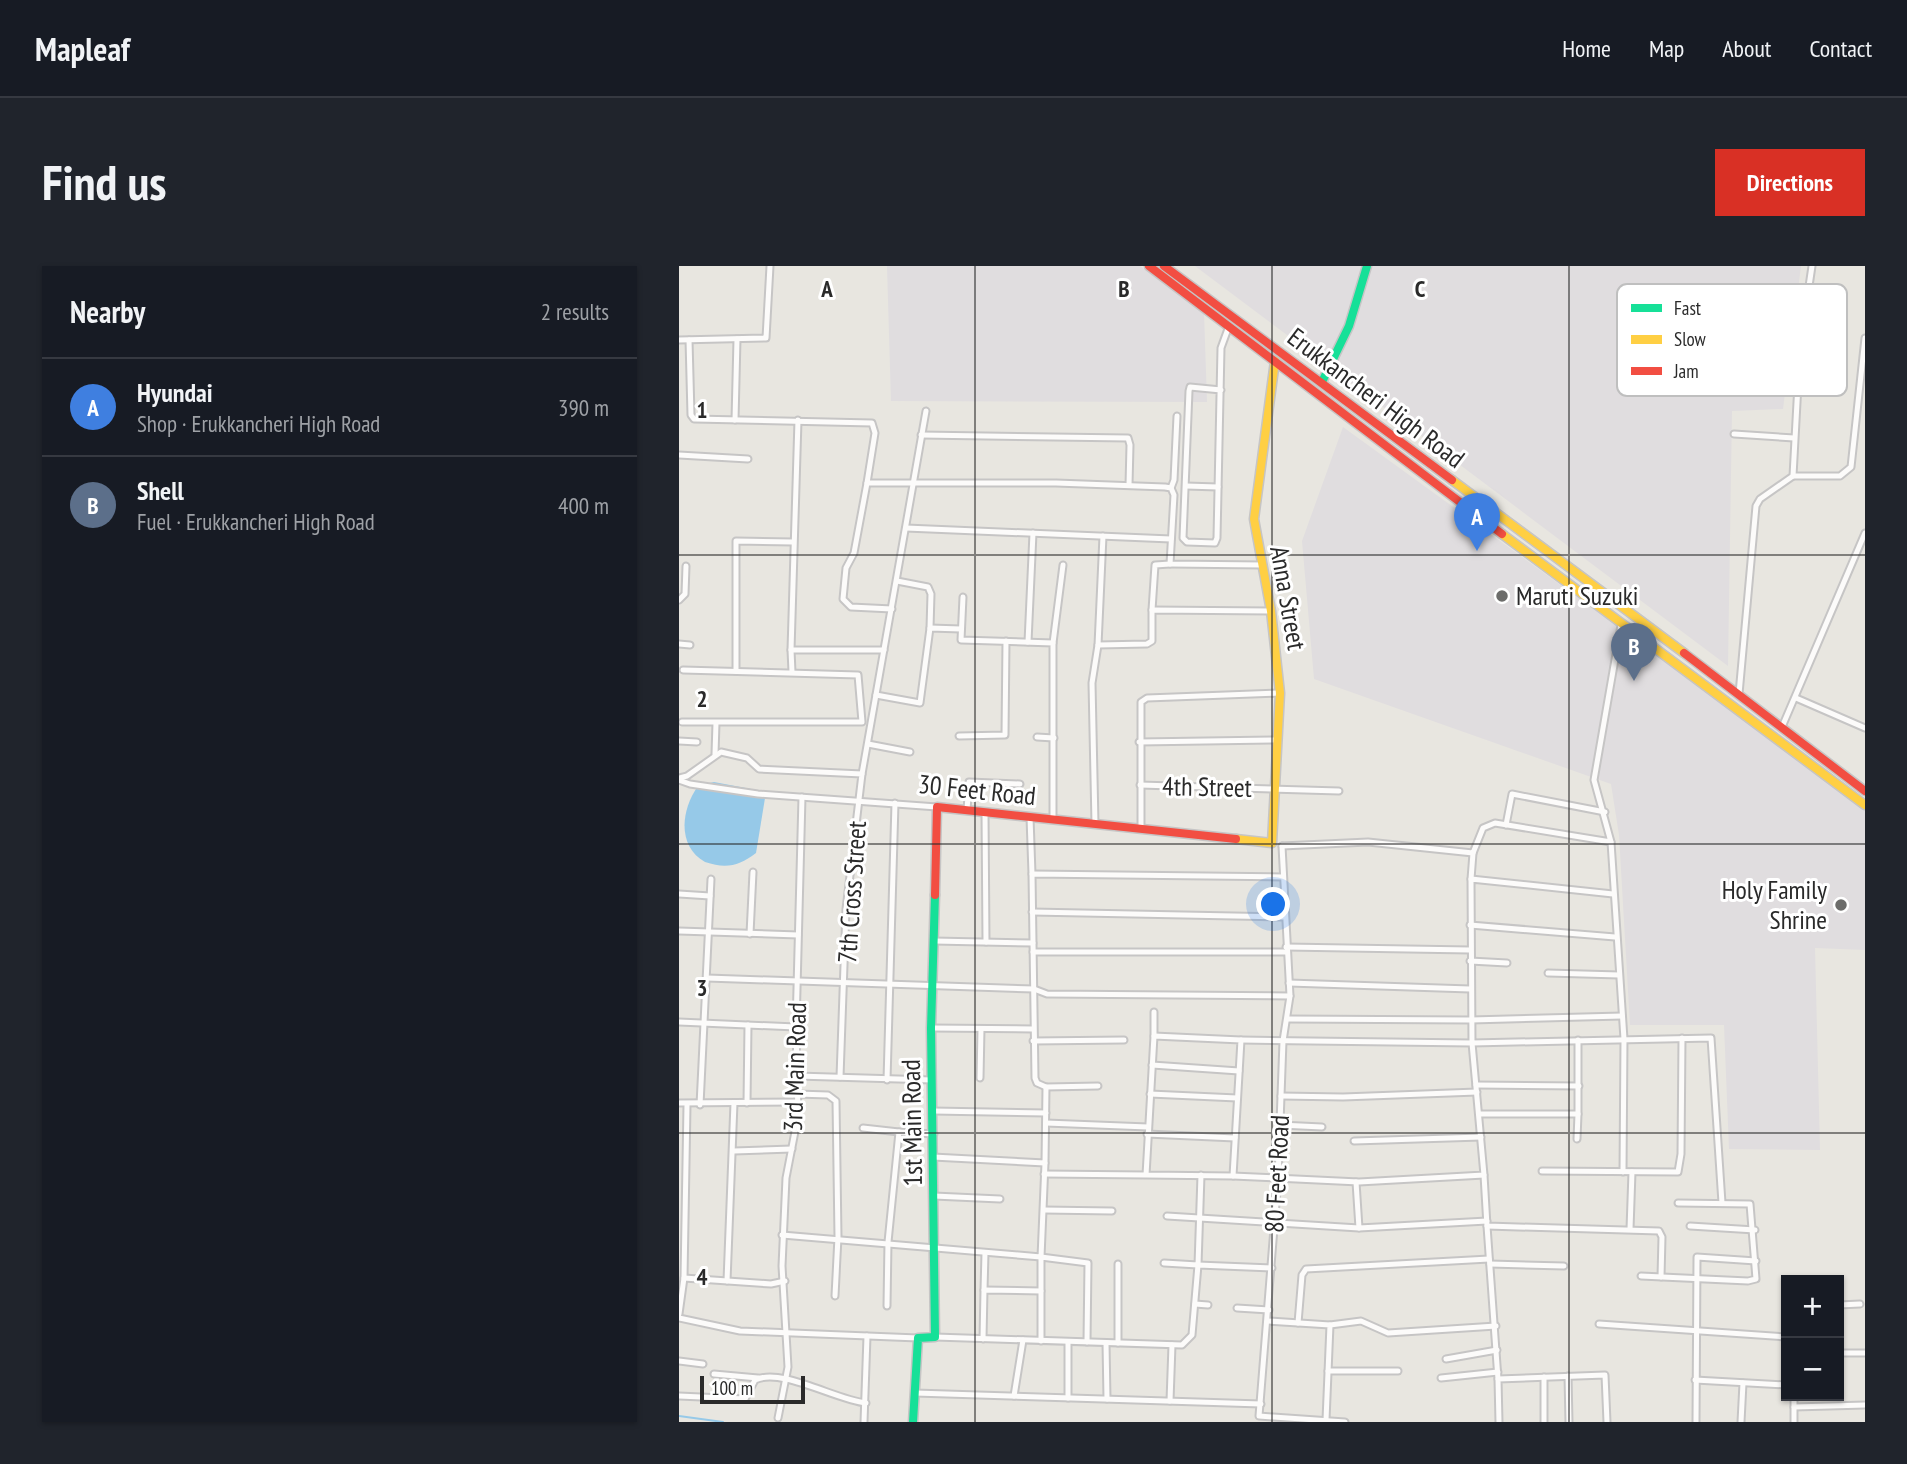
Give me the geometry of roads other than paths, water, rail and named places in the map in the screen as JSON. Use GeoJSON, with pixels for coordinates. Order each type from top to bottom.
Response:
{"type":"FeatureCollection","features":[{"type":"Feature","properties":{"kind":"main road"},"geometry":{"type":"LineString","coordinates":[[1149,266],[1621,624],[1865,805]]}},
{"type":"Feature","properties":{"kind":"main road","name":"Erukkancheri High Road"},"geometry":{"type":"LineString","coordinates":[[1164,266],[1739,694],[1865,792]]}},
{"type":"Feature","properties":{"kind":"main road"},"geometry":{"type":"LineString","coordinates":[[1322,382],[1340,350],[1362,294],[1367,266]]}},
{"type":"Feature","properties":{"kind":"main road","name":"Anna Street"},"geometry":{"type":"LineString","coordinates":[[1272,843],[1280,693],[1271,611],[1254,519],[1275,361]]}},
{"type":"Feature","properties":{"kind":"main road"},"geometry":{"type":"LineString","coordinates":[[1803,758],[1810,749]]}},
{"type":"Feature","properties":{"kind":"main road","name":"30 Feet Road"},"geometry":{"type":"LineString","coordinates":[[937,807],[1272,843]]}},
{"type":"Feature","properties":{"kind":"main road","name":"1st Main Road"},"geometry":{"type":"LineString","coordinates":[[935,1338],[931,1028],[937,807]]}},
{"type":"Feature","properties":{"kind":"main road"},"geometry":{"type":"LineString","coordinates":[[913,1422],[918,1338],[935,1338]]}},
{"type":"Feature","properties":{"kind":"street"},"geometry":{"type":"LineString","coordinates":[[679,341],[762,339],[768,334],[770,266]]}},
{"type":"Feature","properties":{"kind":"street"},"geometry":{"type":"LineString","coordinates":[[1809,284],[1812,266]]}},
{"type":"Feature","properties":{"kind":"street"},"geometry":{"type":"LineString","coordinates":[[1221,390],[1190,387],[1183,538],[1187,542],[1215,543],[1219,487],[1221,390],[1221,348],[1229,326]]}},
{"type":"Feature","properties":{"kind":"street"},"geometry":{"type":"LineString","coordinates":[[1739,694],[1756,506],[1761,499],[1794,476],[1840,476],[1851,467],[1865,338]]}},
{"type":"Feature","properties":{"kind":"street"},"geometry":{"type":"LineString","coordinates":[[735,420],[737,339]]}},
{"type":"Feature","properties":{"kind":"street"},"geometry":{"type":"LineString","coordinates":[[689,340],[691,415],[698,420],[872,422],[875,433],[867,483],[854,553],[846,568],[843,599],[851,607],[892,609]]}},
{"type":"Feature","properties":{"kind":"street"},"geometry":{"type":"LineString","coordinates":[[1794,476],[1797,396]]}},
{"type":"Feature","properties":{"kind":"street","name":"7th Cross Street"},"geometry":{"type":"LineString","coordinates":[[840,1077],[846,983],[846,909],[858,800],[926,411]]}},
{"type":"Feature","properties":{"kind":"street"},"geometry":{"type":"LineString","coordinates":[[1171,488],[1174,484],[1177,416]]}},
{"type":"Feature","properties":{"kind":"street"},"geometry":{"type":"LineString","coordinates":[[792,672],[798,420]]}},
{"type":"Feature","properties":{"kind":"street"},"geometry":{"type":"LineString","coordinates":[[1734,434],[1794,438]]}},
{"type":"Feature","properties":{"kind":"street"},"geometry":{"type":"LineString","coordinates":[[921,435],[1128,438],[1129,485]]}},
{"type":"Feature","properties":{"kind":"street"},"geometry":{"type":"LineString","coordinates":[[679,455],[748,459]]}},
{"type":"Feature","properties":{"kind":"street"},"geometry":{"type":"LineString","coordinates":[[867,483],[1129,485],[1171,488]]}},
{"type":"Feature","properties":{"kind":"street"},"geometry":{"type":"LineString","coordinates":[[1185,486],[1219,487]]}},
{"type":"Feature","properties":{"kind":"street"},"geometry":{"type":"LineString","coordinates":[[1170,564],[1174,495],[1171,488]]}},
{"type":"Feature","properties":{"kind":"street"},"geometry":{"type":"LineString","coordinates":[[907,528],[1171,539]]}},
{"type":"Feature","properties":{"kind":"street"},"geometry":{"type":"LineString","coordinates":[[1028,642],[1033,533]]}},
{"type":"Feature","properties":{"kind":"street"},"geometry":{"type":"LineString","coordinates":[[1781,727],[1796,698],[1865,533]]}},
{"type":"Feature","properties":{"kind":"street"},"geometry":{"type":"LineString","coordinates":[[1095,824],[1092,683],[1098,645],[1103,536]]}},
{"type":"Feature","properties":{"kind":"street"},"geometry":{"type":"LineString","coordinates":[[736,671],[736,541],[793,542]]}},
{"type":"Feature","properties":{"kind":"street"},"geometry":{"type":"LineString","coordinates":[[1053,819],[1053,643],[1063,565]]}},
{"type":"Feature","properties":{"kind":"street"},"geometry":{"type":"LineString","coordinates":[[1098,645],[1147,644],[1152,641],[1154,565],[1263,565]]}},
{"type":"Feature","properties":{"kind":"street"},"geometry":{"type":"LineString","coordinates":[[679,600],[685,594],[686,566]]}},
{"type":"Feature","properties":{"kind":"street"},"geometry":{"type":"LineString","coordinates":[[876,695],[920,703],[930,628],[931,594],[928,587],[897,581]]}},
{"type":"Feature","properties":{"kind":"street"},"geometry":{"type":"LineString","coordinates":[[963,597],[961,640],[1053,643]]}},
{"type":"Feature","properties":{"kind":"street"},"geometry":{"type":"LineString","coordinates":[[1152,610],[1271,611]]}},
{"type":"Feature","properties":{"kind":"street"},"geometry":{"type":"LineString","coordinates":[[1621,624],[1594,780],[1605,811],[1611,842],[1615,937],[1624,1039],[1623,1172]]}},
{"type":"Feature","properties":{"kind":"street"},"geometry":{"type":"LineString","coordinates":[[930,628],[961,629]]}},
{"type":"Feature","properties":{"kind":"street"},"geometry":{"type":"LineString","coordinates":[[959,736],[1005,736],[1006,641]]}},
{"type":"Feature","properties":{"kind":"street"},"geometry":{"type":"LineString","coordinates":[[679,644],[690,645]]}},
{"type":"Feature","properties":{"kind":"street"},"geometry":{"type":"LineString","coordinates":[[791,650],[884,650]]}},
{"type":"Feature","properties":{"kind":"street"},"geometry":{"type":"LineString","coordinates":[[683,670],[858,675],[862,722],[683,722]]}},
{"type":"Feature","properties":{"kind":"street"},"geometry":{"type":"LineString","coordinates":[[1141,829],[1138,707],[1147,698],[1280,693]]}},
{"type":"Feature","properties":{"kind":"street"},"geometry":{"type":"LineString","coordinates":[[1796,698],[1865,727]]}},
{"type":"Feature","properties":{"kind":"street"},"geometry":{"type":"LineString","coordinates":[[715,754],[716,723]]}},
{"type":"Feature","properties":{"kind":"street"},"geometry":{"type":"LineString","coordinates":[[1037,737],[1054,738]]}},
{"type":"Feature","properties":{"kind":"street"},"geometry":{"type":"LineString","coordinates":[[1139,742],[1278,740]]}},
{"type":"Feature","properties":{"kind":"street"},"geometry":{"type":"LineString","coordinates":[[679,741],[697,742]]}},
{"type":"Feature","properties":{"kind":"street"},"geometry":{"type":"LineString","coordinates":[[868,744],[910,752]]}},
{"type":"Feature","properties":{"kind":"street"},"geometry":{"type":"LineString","coordinates":[[679,779],[697,770],[715,754],[736,754],[747,758],[759,769],[862,774]]}},
{"type":"Feature","properties":{"kind":"street"},"geometry":{"type":"LineString","coordinates":[[967,810],[968,774]]}},
{"type":"Feature","properties":{"kind":"street","name":"30 Feet Road"},"geometry":{"type":"LineString","coordinates":[[679,779],[690,784],[758,794],[937,807]]}},
{"type":"Feature","properties":{"kind":"street"},"geometry":{"type":"LineString","coordinates":[[969,782],[1020,784]]}},
{"type":"Feature","properties":{"kind":"street","name":"4th Street"},"geometry":{"type":"LineString","coordinates":[[1140,785],[1339,791]]}},
{"type":"Feature","properties":{"kind":"street"},"geometry":{"type":"LineString","coordinates":[[1506,825],[1512,794],[1605,811]]}},
{"type":"Feature","properties":{"kind":"street","name":"3rd Main Road"},"geometry":{"type":"LineString","coordinates":[[778,1418],[786,1379],[787,1334],[782,1235],[786,1178],[798,1102],[796,1027],[802,797]]}},
{"type":"Feature","properties":{"kind":"street"},"geometry":{"type":"LineString","coordinates":[[887,1080],[895,803]]}},
{"type":"Feature","properties":{"kind":"street"},"geometry":{"type":"LineString","coordinates":[[985,812],[986,942]]}},
{"type":"Feature","properties":{"kind":"street"},"geometry":{"type":"LineString","coordinates":[[1030,817],[1035,1078],[1037,1083],[1046,1087],[1098,1086]]}},
{"type":"Feature","properties":{"kind":"street"},"geometry":{"type":"LineString","coordinates":[[1499,1422],[1496,1326],[1472,1043],[1470,925],[1473,853],[1485,826],[1491,823],[1611,842]]}},
{"type":"Feature","properties":{"kind":"street"},"geometry":{"type":"LineString","coordinates":[[1272,843],[1282,846],[1368,842],[1473,853]]}},
{"type":"Feature","properties":{"kind":"street","name":"80 Feet Road"},"geometry":{"type":"LineString","coordinates":[[1282,846],[1283,917],[1290,996],[1283,1041],[1278,1178],[1259,1419],[1345,1422]]}},
{"type":"Feature","properties":{"kind":"street"},"geometry":{"type":"LineString","coordinates":[[750,934],[754,872]]}},
{"type":"Feature","properties":{"kind":"street"},"geometry":{"type":"LineString","coordinates":[[1032,874],[1283,877]]}},
{"type":"Feature","properties":{"kind":"street"},"geometry":{"type":"LineString","coordinates":[[700,1105],[711,879]]}},
{"type":"Feature","properties":{"kind":"street"},"geometry":{"type":"LineString","coordinates":[[1471,879],[1613,894]]}},
{"type":"Feature","properties":{"kind":"street"},"geometry":{"type":"LineString","coordinates":[[679,894],[710,896]]}},
{"type":"Feature","properties":{"kind":"street"},"geometry":{"type":"LineString","coordinates":[[1033,912],[1283,917]]}},
{"type":"Feature","properties":{"kind":"street"},"geometry":{"type":"LineString","coordinates":[[1470,925],[1615,937]]}},
{"type":"Feature","properties":{"kind":"street"},"geometry":{"type":"LineString","coordinates":[[679,931],[798,935]]}},
{"type":"Feature","properties":{"kind":"street"},"geometry":{"type":"LineString","coordinates":[[934,941],[1033,943]]}},
{"type":"Feature","properties":{"kind":"street"},"geometry":{"type":"LineString","coordinates":[[1034,952],[1470,950]]}},
{"type":"Feature","properties":{"kind":"street"},"geometry":{"type":"LineString","coordinates":[[1470,961],[1507,963]]}},
{"type":"Feature","properties":{"kind":"street"},"geometry":{"type":"LineString","coordinates":[[1548,973],[1619,975]]}},
{"type":"Feature","properties":{"kind":"street"},"geometry":{"type":"LineString","coordinates":[[706,978],[1034,989],[1059,994],[1290,996]]}},
{"type":"Feature","properties":{"kind":"street"},"geometry":{"type":"LineString","coordinates":[[1289,984],[1470,989]]}},
{"type":"Feature","properties":{"kind":"street"},"geometry":{"type":"LineString","coordinates":[[1146,1175],[1154,1012]]}},
{"type":"Feature","properties":{"kind":"street"},"geometry":{"type":"LineString","coordinates":[[1288,1019],[1471,1020],[1622,1016]]}},
{"type":"Feature","properties":{"kind":"street"},"geometry":{"type":"LineString","coordinates":[[679,1022],[796,1027]]}},
{"type":"Feature","properties":{"kind":"street"},"geometry":{"type":"LineString","coordinates":[[747,1103],[748,1025]]}},
{"type":"Feature","properties":{"kind":"street"},"geometry":{"type":"LineString","coordinates":[[931,1028],[1033,1029]]}},
{"type":"Feature","properties":{"kind":"street"},"geometry":{"type":"LineString","coordinates":[[980,1078],[981,1029]]}},
{"type":"Feature","properties":{"kind":"street"},"geometry":{"type":"LineString","coordinates":[[1154,1036],[1283,1041],[1472,1043],[1707,1037],[1714,1044],[1722,1203]]}},
{"type":"Feature","properties":{"kind":"street"},"geometry":{"type":"LineString","coordinates":[[1542,1171],[1673,1173],[1680,1169],[1682,1038]]}},
{"type":"Feature","properties":{"kind":"street"},"geometry":{"type":"LineString","coordinates":[[1033,1041],[1124,1040]]}},
{"type":"Feature","properties":{"kind":"street"},"geometry":{"type":"LineString","coordinates":[[1233,1176],[1241,1040]]}},
{"type":"Feature","properties":{"kind":"street"},"geometry":{"type":"LineString","coordinates":[[1577,1139],[1578,1040]]}},
{"type":"Feature","properties":{"kind":"street"},"geometry":{"type":"LineString","coordinates":[[1152,1065],[1239,1070]]}},
{"type":"Feature","properties":{"kind":"street"},"geometry":{"type":"LineString","coordinates":[[797,1076],[932,1080]]}},
{"type":"Feature","properties":{"kind":"street"},"geometry":{"type":"LineString","coordinates":[[1476,1085],[1579,1086]]}},
{"type":"Feature","properties":{"kind":"street"},"geometry":{"type":"LineString","coordinates":[[1041,1341],[1046,1087]]}},
{"type":"Feature","properties":{"kind":"street"},"geometry":{"type":"LineString","coordinates":[[1281,1096],[1343,1097],[1477,1092]]}},
{"type":"Feature","properties":{"kind":"street"},"geometry":{"type":"LineString","coordinates":[[797,1094],[828,1095],[836,1101],[838,1237],[835,1296]]}},
{"type":"Feature","properties":{"kind":"street"},"geometry":{"type":"LineString","coordinates":[[1150,1094],[1237,1098]]}},
{"type":"Feature","properties":{"kind":"street"},"geometry":{"type":"LineString","coordinates":[[679,1103],[700,1105],[798,1102]]}},
{"type":"Feature","properties":{"kind":"street"},"geometry":{"type":"LineString","coordinates":[[727,1281],[734,1103]]}},
{"type":"Feature","properties":{"kind":"street"},"geometry":{"type":"LineString","coordinates":[[687,1105],[684,1278],[679,1316],[740,1331],[918,1338]]}},
{"type":"Feature","properties":{"kind":"street"},"geometry":{"type":"LineString","coordinates":[[933,1111],[1046,1113]]}},
{"type":"Feature","properties":{"kind":"street"},"geometry":{"type":"LineString","coordinates":[[1479,1114],[1578,1114]]}},
{"type":"Feature","properties":{"kind":"street"},"geometry":{"type":"LineString","coordinates":[[1045,1123],[1235,1138]]}},
{"type":"Feature","properties":{"kind":"street"},"geometry":{"type":"LineString","coordinates":[[1280,1125],[1322,1128]]}},
{"type":"Feature","properties":{"kind":"street"},"geometry":{"type":"LineString","coordinates":[[863,1128],[934,1134]]}},
{"type":"Feature","properties":{"kind":"street"},"geometry":{"type":"LineString","coordinates":[[887,1306],[888,1242],[899,1132]]}},
{"type":"Feature","properties":{"kind":"street"},"geometry":{"type":"LineString","coordinates":[[1354,1141],[1481,1137]]}},
{"type":"Feature","properties":{"kind":"street"},"geometry":{"type":"LineString","coordinates":[[734,1151],[792,1149]]}},
{"type":"Feature","properties":{"kind":"street"},"geometry":{"type":"LineString","coordinates":[[933,1157],[1045,1163]]}},
{"type":"Feature","properties":{"kind":"street"},"geometry":{"type":"LineString","coordinates":[[1630,1229],[1632,1172]]}},
{"type":"Feature","properties":{"kind":"street"},"geometry":{"type":"LineString","coordinates":[[1044,1174],[1201,1175],[1356,1182],[1484,1175]]}},
{"type":"Feature","properties":{"kind":"street"},"geometry":{"type":"LineString","coordinates":[[935,1338],[1182,1345],[1190,1340],[1195,1304],[1201,1175]]}},
{"type":"Feature","properties":{"kind":"street"},"geometry":{"type":"LineString","coordinates":[[1356,1182],[1359,1228]]}},
{"type":"Feature","properties":{"kind":"street"},"geometry":{"type":"LineString","coordinates":[[934,1196],[1000,1199]]}},
{"type":"Feature","properties":{"kind":"street"},"geometry":{"type":"LineString","coordinates":[[1641,1276],[1752,1281],[1756,1279],[1755,1230],[1750,1204],[1678,1203]]}},
{"type":"Feature","properties":{"kind":"street"},"geometry":{"type":"LineString","coordinates":[[1044,1210],[1112,1211]]}},
{"type":"Feature","properties":{"kind":"street"},"geometry":{"type":"LineString","coordinates":[[1167,1216],[1359,1228],[1487,1224],[1656,1230],[1660,1233],[1661,1277]]}},
{"type":"Feature","properties":{"kind":"street"},"geometry":{"type":"LineString","coordinates":[[1689,1226],[1755,1230]]}},
{"type":"Feature","properties":{"kind":"street"},"geometry":{"type":"LineString","coordinates":[[782,1235],[838,1237],[1088,1263],[1087,1342]]}},
{"type":"Feature","properties":{"kind":"street"},"geometry":{"type":"LineString","coordinates":[[983,1339],[985,1253]]}},
{"type":"Feature","properties":{"kind":"street"},"geometry":{"type":"LineString","coordinates":[[1696,1422],[1694,1330],[1698,1256],[1756,1261]]}},
{"type":"Feature","properties":{"kind":"street"},"geometry":{"type":"LineString","coordinates":[[1298,1323],[1301,1275],[1306,1269],[1489,1262],[1564,1266]]}},
{"type":"Feature","properties":{"kind":"street"},"geometry":{"type":"LineString","coordinates":[[1164,1263],[1272,1268]]}},
{"type":"Feature","properties":{"kind":"street"},"geometry":{"type":"LineString","coordinates":[[1118,1264],[1118,1343]]}},
{"type":"Feature","properties":{"kind":"street"},"geometry":{"type":"LineString","coordinates":[[684,1278],[771,1284],[785,1282]]}},
{"type":"Feature","properties":{"kind":"street"},"geometry":{"type":"LineString","coordinates":[[984,1290],[1041,1291]]}},
{"type":"Feature","properties":{"kind":"street"},"geometry":{"type":"LineString","coordinates":[[1195,1304],[1208,1305]]}},
{"type":"Feature","properties":{"kind":"street"},"geometry":{"type":"LineString","coordinates":[[1844,1305],[1860,1304]]}},
{"type":"Feature","properties":{"kind":"street"},"geometry":{"type":"LineString","coordinates":[[1237,1308],[1269,1310]]}},
{"type":"Feature","properties":{"kind":"street"},"geometry":{"type":"LineString","coordinates":[[1268,1321],[1330,1325],[1361,1321],[1388,1333],[1496,1326]]}},
{"type":"Feature","properties":{"kind":"street"},"geometry":{"type":"LineString","coordinates":[[1599,1324],[1781,1337]]}},
{"type":"Feature","properties":{"kind":"street"},"geometry":{"type":"LineString","coordinates":[[1325,1420],[1330,1325]]}},
{"type":"Feature","properties":{"kind":"street"},"geometry":{"type":"LineString","coordinates":[[864,1422],[867,1336]]}},
{"type":"Feature","properties":{"kind":"street"},"geometry":{"type":"LineString","coordinates":[[1014,1396],[1023,1340]]}},
{"type":"Feature","properties":{"kind":"street"},"geometry":{"type":"LineString","coordinates":[[1068,1342],[1068,1398]]}},
{"type":"Feature","properties":{"kind":"street"},"geometry":{"type":"LineString","coordinates":[[1105,1343],[1107,1399]]}},
{"type":"Feature","properties":{"kind":"street"},"geometry":{"type":"LineString","coordinates":[[1170,1401],[1172,1345]]}},
{"type":"Feature","properties":{"kind":"street"},"geometry":{"type":"LineString","coordinates":[[1446,1359],[1497,1350]]}},
{"type":"Feature","properties":{"kind":"street"},"geometry":{"type":"LineString","coordinates":[[1844,1353],[1865,1353]]}},
{"type":"Feature","properties":{"kind":"street"},"geometry":{"type":"LineString","coordinates":[[679,1362],[703,1364]]}},
{"type":"Feature","properties":{"kind":"street"},"geometry":{"type":"LineString","coordinates":[[1328,1371],[1398,1371]]}},
{"type":"Feature","properties":{"kind":"street"},"geometry":{"type":"LineString","coordinates":[[714,1374],[786,1379],[843,1400],[866,1403]]}},
{"type":"Feature","properties":{"kind":"street"},"geometry":{"type":"LineString","coordinates":[[1441,1378],[1605,1375],[1607,1422]]}},
{"type":"Feature","properties":{"kind":"street"},"geometry":{"type":"LineString","coordinates":[[1568,1376],[1569,1422]]}},
{"type":"Feature","properties":{"kind":"street"},"geometry":{"type":"LineString","coordinates":[[1544,1377],[1544,1422]]}},
{"type":"Feature","properties":{"kind":"street"},"geometry":{"type":"LineString","coordinates":[[679,1396],[745,1399],[758,1378]]}},
{"type":"Feature","properties":{"kind":"street"},"geometry":{"type":"LineString","coordinates":[[1695,1380],[1781,1385]]}},
{"type":"Feature","properties":{"kind":"street"},"geometry":{"type":"LineString","coordinates":[[1741,1422],[1743,1383]]}},
{"type":"Feature","properties":{"kind":"street"},"geometry":{"type":"LineString","coordinates":[[915,1393],[1261,1404]]}},
{"type":"Feature","properties":{"kind":"street"},"geometry":{"type":"LineString","coordinates":[[1794,1401],[1794,1422]]}},
{"type":"Feature","properties":{"kind":"street"},"geometry":{"type":"LineString","coordinates":[[1794,1407],[1865,1405]]}},
{"type":"Feature","properties":{"kind":"water"},"geometry":{"type":"Polygon","coordinates":[[[714,782],[766,792],[756,853],[732,865],[705,862],[696,856],[686,839],[685,818],[692,796],[698,786],[714,782]]]}},
{"type":"Feature","properties":{"kind":"waterway"},"geometry":{"type":"LineString","coordinates":[[679,1416],[723,1422]]}},
{"type":"Feature","properties":{"kind":"place","name":"Hyundai"},"geometry":{"type":"Point","coordinates":[1477,551]}},
{"type":"Feature","properties":{"kind":"place","name":"Maruti Suzuki"},"geometry":{"type":"Point","coordinates":[1502,596]}},
{"type":"Feature","properties":{"kind":"place","name":"Shell"},"geometry":{"type":"Point","coordinates":[1634,681]}},
{"type":"Feature","properties":{"kind":"place","name":"Holy Family Shrine"},"geometry":{"type":"Point","coordinates":[1841,905]}}]}
